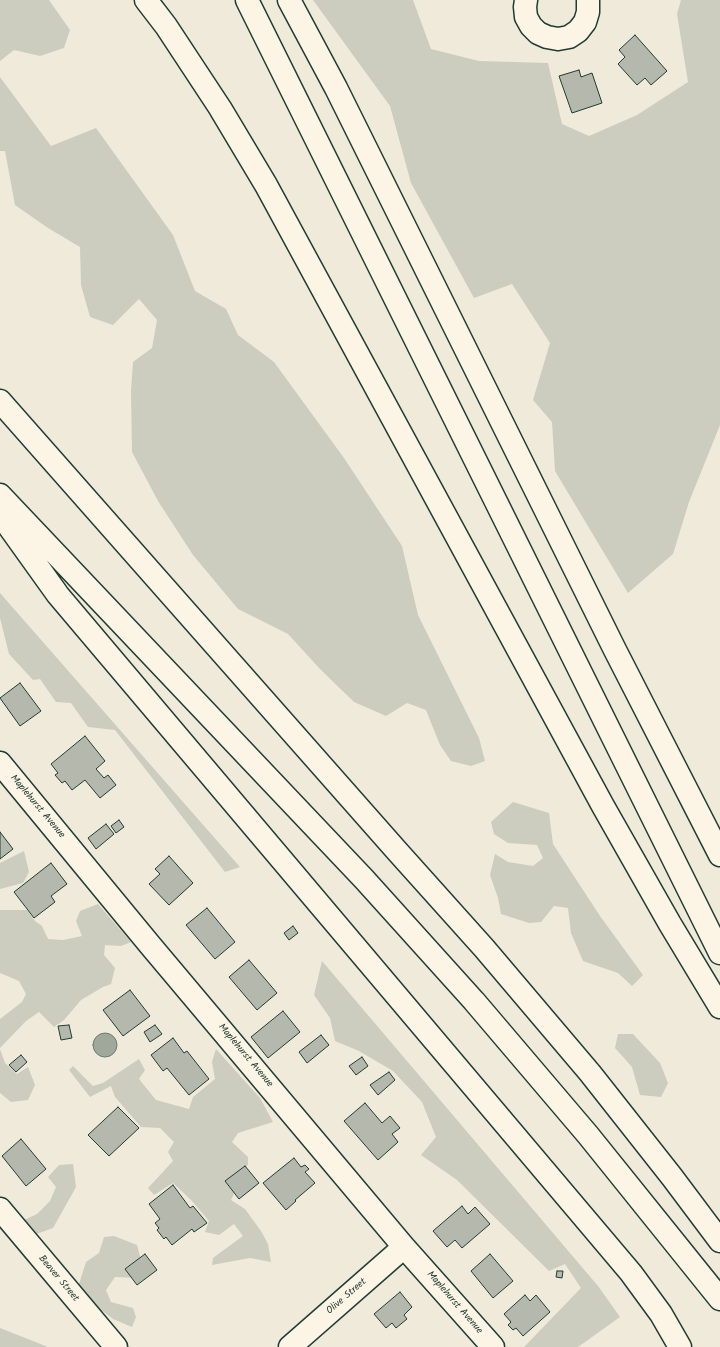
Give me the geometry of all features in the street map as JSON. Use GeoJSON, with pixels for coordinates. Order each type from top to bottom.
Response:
{"type":"FeatureCollection","features":[{"type":"Feature","properties":{"kind":"main road"},"geometry":{"type":"LineString","coordinates":[[146,0],[166,26],[220,108],[266,185],[604,806],[670,924],[720,1007]]}},
{"type":"Feature","properties":{"kind":"main road"},"geometry":{"type":"LineString","coordinates":[[247,0],[720,953]]}},
{"type":"Feature","properties":{"kind":"main road"},"geometry":{"type":"LineString","coordinates":[[289,0],[336,88],[615,650],[720,855]]}},
{"type":"Feature","properties":{"kind":"main road"},"geometry":{"type":"LineString","coordinates":[[526,0],[526,17],[531,26],[542,35],[558,39],[569,37],[578,31],[585,22],[588,12],[588,0]]}},
{"type":"Feature","properties":{"kind":"main road"},"geometry":{"type":"LineString","coordinates":[[0,401],[396,851],[484,948],[590,1073],[672,1177],[720,1241]]}},
{"type":"Feature","properties":{"kind":"main road"},"geometry":{"type":"LineString","coordinates":[[0,495],[359,873],[474,1002],[588,1135],[720,1299]]}},
{"type":"Feature","properties":{"kind":"main road"},"geometry":{"type":"LineString","coordinates":[[0,514],[58,595],[626,1267],[661,1314],[680,1347]]}},
{"type":"Feature","properties":{"kind":"main road","name":"Maplehurst Avenue"},"geometry":{"type":"LineString","coordinates":[[0,763],[404,1247],[493,1347]]}},
{"type":"Feature","properties":{"kind":"main road","name":"Beaver Street"},"geometry":{"type":"LineString","coordinates":[[0,1209],[116,1347]]}},
{"type":"Feature","properties":{"kind":"main road","name":"Olive Street"},"geometry":{"type":"LineString","coordinates":[[290,1347],[404,1247]]}},
{"type":"Feature","properties":{"kind":"shaded area"},"geometry":{"type":"Polygon","coordinates":[[[0,0],[49,0],[70,30],[64,48],[40,56],[14,50],[0,61],[0,0]]]}},
{"type":"Feature","properties":{"kind":"shaded area"},"geometry":{"type":"Polygon","coordinates":[[[313,0],[413,0],[431,49],[479,61],[548,63],[562,124],[589,136],[637,115],[688,82],[677,14],[681,0],[720,0],[720,425],[689,502],[673,554],[628,593],[555,471],[552,422],[533,400],[550,343],[512,284],[474,298],[411,183],[390,106],[313,0]]]}},
{"type":"Feature","properties":{"kind":"shaded area"},"geometry":{"type":"Polygon","coordinates":[[[0,77],[51,146],[96,128],[173,235],[195,291],[226,309],[238,335],[274,362],[344,458],[402,546],[418,615],[479,738],[485,761],[471,766],[451,761],[440,745],[426,710],[407,703],[386,716],[354,702],[320,669],[288,634],[238,609],[193,555],[158,501],[132,452],[131,391],[133,362],[152,348],[157,320],[139,299],[113,325],[90,317],[81,285],[80,247],[48,228],[15,205],[5,151],[0,151],[0,77]]]}},
{"type":"Feature","properties":{"kind":"shaded area"},"geometry":{"type":"Polygon","coordinates":[[[0,593],[240,867],[225,872],[115,730],[88,727],[71,703],[56,702],[40,679],[33,680],[9,654],[0,618],[0,593]]]}},
{"type":"Feature","properties":{"kind":"shaded area"},"geometry":{"type":"Polygon","coordinates":[[[513,802],[549,813],[553,844],[600,916],[643,975],[632,986],[618,973],[583,961],[571,933],[568,908],[554,906],[541,922],[529,923],[501,914],[498,898],[490,875],[495,854],[508,862],[533,866],[543,858],[537,845],[508,843],[494,834],[491,822],[513,802]]]}},
{"type":"Feature","properties":{"kind":"shaded area"},"geometry":{"type":"Polygon","coordinates":[[[24,851],[29,872],[23,883],[0,889],[0,863],[24,851]]]}},
{"type":"Feature","properties":{"kind":"shaded area"},"geometry":{"type":"Polygon","coordinates":[[[98,904],[131,942],[121,946],[105,945],[104,955],[115,968],[111,984],[81,1000],[64,1020],[54,1027],[39,1012],[26,1021],[0,1048],[0,1019],[22,1002],[26,994],[19,981],[0,973],[0,910],[27,910],[35,921],[42,926],[48,939],[63,940],[82,936],[76,921],[80,911],[98,904]]]}},
{"type":"Feature","properties":{"kind":"shaded area"},"geometry":{"type":"Polygon","coordinates":[[[322,961],[598,1286],[620,1317],[578,1347],[524,1347],[581,1288],[565,1264],[549,1271],[457,1180],[421,1155],[436,1137],[422,1102],[393,1071],[359,1051],[335,1041],[330,1018],[314,995],[322,961]]]}},
{"type":"Feature","properties":{"kind":"shaded area"},"geometry":{"type":"Polygon","coordinates":[[[105,1033],[110,1034],[116,1040],[116,1050],[110,1056],[105,1057],[100,1056],[94,1050],[93,1045],[94,1040],[100,1034],[105,1033]]]}},
{"type":"Feature","properties":{"kind":"shaded area"},"geometry":{"type":"Polygon","coordinates":[[[618,1034],[633,1034],[660,1063],[668,1083],[661,1097],[640,1095],[632,1067],[615,1048],[618,1034]]]}},
{"type":"Feature","properties":{"kind":"shaded area"},"geometry":{"type":"Polygon","coordinates":[[[0,1049],[5,1063],[17,1074],[28,1067],[35,1085],[28,1100],[11,1102],[0,1093],[0,1049]]]}},
{"type":"Feature","properties":{"kind":"shaded area"},"geometry":{"type":"Polygon","coordinates":[[[216,1049],[260,1098],[273,1122],[238,1133],[232,1142],[248,1157],[248,1164],[231,1200],[245,1209],[261,1231],[268,1244],[271,1262],[250,1258],[212,1265],[213,1258],[243,1236],[234,1224],[219,1235],[205,1232],[209,1221],[192,1201],[173,1183],[154,1195],[148,1188],[173,1161],[168,1152],[174,1142],[160,1128],[141,1127],[115,1097],[111,1086],[90,1097],[69,1070],[73,1066],[93,1086],[103,1083],[139,1059],[145,1070],[139,1079],[156,1100],[189,1109],[193,1097],[215,1079],[212,1062],[216,1049]]]}},
{"type":"Feature","properties":{"kind":"shaded area"},"geometry":{"type":"Polygon","coordinates":[[[73,1164],[76,1187],[53,1228],[31,1236],[22,1221],[37,1214],[50,1201],[56,1187],[48,1177],[59,1165],[73,1164]]]}},
{"type":"Feature","properties":{"kind":"shaded area"},"geometry":{"type":"Polygon","coordinates":[[[114,1236],[137,1245],[142,1265],[139,1278],[115,1277],[106,1290],[111,1302],[133,1308],[136,1317],[132,1327],[113,1319],[93,1304],[78,1287],[86,1262],[99,1253],[104,1237],[114,1236]]]}},
{"type":"Feature","properties":{"kind":"shaded area"},"geometry":{"type":"Polygon","coordinates":[[[0,1328],[48,1347],[0,1347],[0,1328]]]}},
{"type":"Feature","properties":{"kind":"building"},"geometry":{"type":"Polygon","coordinates":[[[635,35],[667,71],[651,85],[645,78],[637,85],[618,64],[625,57],[619,50],[635,35]]]}},
{"type":"Feature","properties":{"kind":"building"},"geometry":{"type":"Polygon","coordinates":[[[579,70],[581,77],[592,73],[602,103],[572,113],[559,76],[579,70]]]}},
{"type":"Feature","properties":{"kind":"building"},"geometry":{"type":"Polygon","coordinates":[[[20,683],[41,711],[20,726],[0,698],[20,683]]]}},
{"type":"Feature","properties":{"kind":"building"},"geometry":{"type":"Polygon","coordinates":[[[85,736],[105,761],[96,769],[104,778],[108,775],[116,785],[100,798],[85,780],[72,790],[65,781],[62,783],[55,775],[58,773],[51,764],[85,736]]]}},
{"type":"Feature","properties":{"kind":"building"},"geometry":{"type":"Polygon","coordinates":[[[119,820],[124,827],[116,833],[111,826],[119,820]]]}},
{"type":"Feature","properties":{"kind":"building"},"geometry":{"type":"Polygon","coordinates":[[[106,824],[114,834],[96,849],[88,838],[106,824]]]}},
{"type":"Feature","properties":{"kind":"building"},"geometry":{"type":"Polygon","coordinates":[[[0,832],[13,849],[0,859],[0,832]]]}},
{"type":"Feature","properties":{"kind":"building"},"geometry":{"type":"Polygon","coordinates":[[[169,856],[193,883],[169,905],[149,884],[160,874],[155,869],[169,856]]]}},
{"type":"Feature","properties":{"kind":"building"},"geometry":{"type":"Polygon","coordinates":[[[51,863],[67,884],[51,896],[55,902],[34,918],[14,892],[51,863]]]}},
{"type":"Feature","properties":{"kind":"building"},"geometry":{"type":"Polygon","coordinates":[[[207,908],[235,942],[215,959],[186,925],[207,908]]]}},
{"type":"Feature","properties":{"kind":"building"},"geometry":{"type":"Polygon","coordinates":[[[293,926],[298,933],[289,940],[284,933],[293,926]]]}},
{"type":"Feature","properties":{"kind":"building"},"geometry":{"type":"Polygon","coordinates":[[[249,960],[277,993],[257,1010],[229,977],[249,960]]]}},
{"type":"Feature","properties":{"kind":"building"},"geometry":{"type":"Polygon","coordinates":[[[130,990],[150,1016],[123,1036],[103,1010],[130,990]]]}},
{"type":"Feature","properties":{"kind":"building"},"geometry":{"type":"Polygon","coordinates":[[[283,1011],[300,1032],[268,1058],[251,1037],[283,1011]]]}},
{"type":"Feature","properties":{"kind":"building"},"geometry":{"type":"Polygon","coordinates":[[[69,1025],[72,1038],[61,1040],[58,1026],[69,1025]]]}},
{"type":"Feature","properties":{"kind":"building"},"geometry":{"type":"Polygon","coordinates":[[[155,1025],[162,1034],[150,1042],[144,1032],[155,1025]]]}},
{"type":"Feature","properties":{"kind":"building"},"geometry":{"type":"Polygon","coordinates":[[[321,1035],[329,1045],[307,1063],[299,1052],[321,1035]]]}},
{"type":"Feature","properties":{"kind":"building"},"geometry":{"type":"Polygon","coordinates":[[[173,1038],[184,1053],[187,1051],[209,1079],[189,1095],[167,1068],[163,1071],[151,1055],[173,1038]]]}},
{"type":"Feature","properties":{"kind":"building"},"geometry":{"type":"Polygon","coordinates":[[[21,1055],[27,1062],[16,1072],[9,1065],[21,1055]]]}},
{"type":"Feature","properties":{"kind":"building"},"geometry":{"type":"Polygon","coordinates":[[[362,1057],[368,1066],[356,1075],[349,1066],[362,1057]]]}},
{"type":"Feature","properties":{"kind":"building"},"geometry":{"type":"Polygon","coordinates":[[[389,1072],[395,1080],[378,1095],[370,1085],[389,1072]]]}},
{"type":"Feature","properties":{"kind":"building"},"geometry":{"type":"Polygon","coordinates":[[[365,1103],[382,1123],[390,1116],[400,1128],[392,1134],[398,1142],[378,1160],[344,1121],[365,1103]]]}},
{"type":"Feature","properties":{"kind":"building"},"geometry":{"type":"Polygon","coordinates":[[[118,1107],[139,1128],[109,1156],[88,1135],[118,1107]]]}},
{"type":"Feature","properties":{"kind":"building"},"geometry":{"type":"Polygon","coordinates":[[[21,1139],[46,1169],[26,1186],[2,1156],[21,1139]]]}},
{"type":"Feature","properties":{"kind":"building"},"geometry":{"type":"Polygon","coordinates":[[[294,1158],[301,1167],[305,1165],[309,1169],[305,1172],[315,1183],[286,1210],[263,1183],[294,1158]]]}},
{"type":"Feature","properties":{"kind":"building"},"geometry":{"type":"Polygon","coordinates":[[[245,1166],[259,1183],[239,1199],[225,1181],[245,1166]]]}},
{"type":"Feature","properties":{"kind":"building"},"geometry":{"type":"Polygon","coordinates":[[[173,1185],[190,1208],[193,1206],[207,1223],[194,1232],[192,1229],[172,1245],[166,1237],[164,1239],[157,1230],[159,1228],[155,1223],[160,1219],[149,1204],[173,1185]]]}},
{"type":"Feature","properties":{"kind":"building"},"geometry":{"type":"Polygon","coordinates":[[[462,1206],[468,1214],[475,1207],[490,1224],[462,1248],[455,1240],[447,1247],[433,1231],[462,1206]]]}},
{"type":"Feature","properties":{"kind":"building"},"geometry":{"type":"Polygon","coordinates":[[[145,1254],[157,1270],[137,1285],[125,1269],[145,1254]]]}},
{"type":"Feature","properties":{"kind":"building"},"geometry":{"type":"Polygon","coordinates":[[[490,1254],[513,1281],[493,1298],[471,1271],[490,1254]]]}},
{"type":"Feature","properties":{"kind":"building"},"geometry":{"type":"Polygon","coordinates":[[[557,1271],[563,1271],[562,1278],[556,1277],[557,1271]]]}},
{"type":"Feature","properties":{"kind":"building"},"geometry":{"type":"Polygon","coordinates":[[[400,1292],[412,1307],[404,1315],[407,1319],[396,1328],[392,1323],[386,1328],[374,1314],[400,1292]]]}},
{"type":"Feature","properties":{"kind":"building"},"geometry":{"type":"Polygon","coordinates":[[[525,1295],[530,1301],[536,1295],[550,1312],[523,1336],[516,1328],[513,1330],[508,1325],[511,1322],[504,1314],[525,1295]]]}}]}
